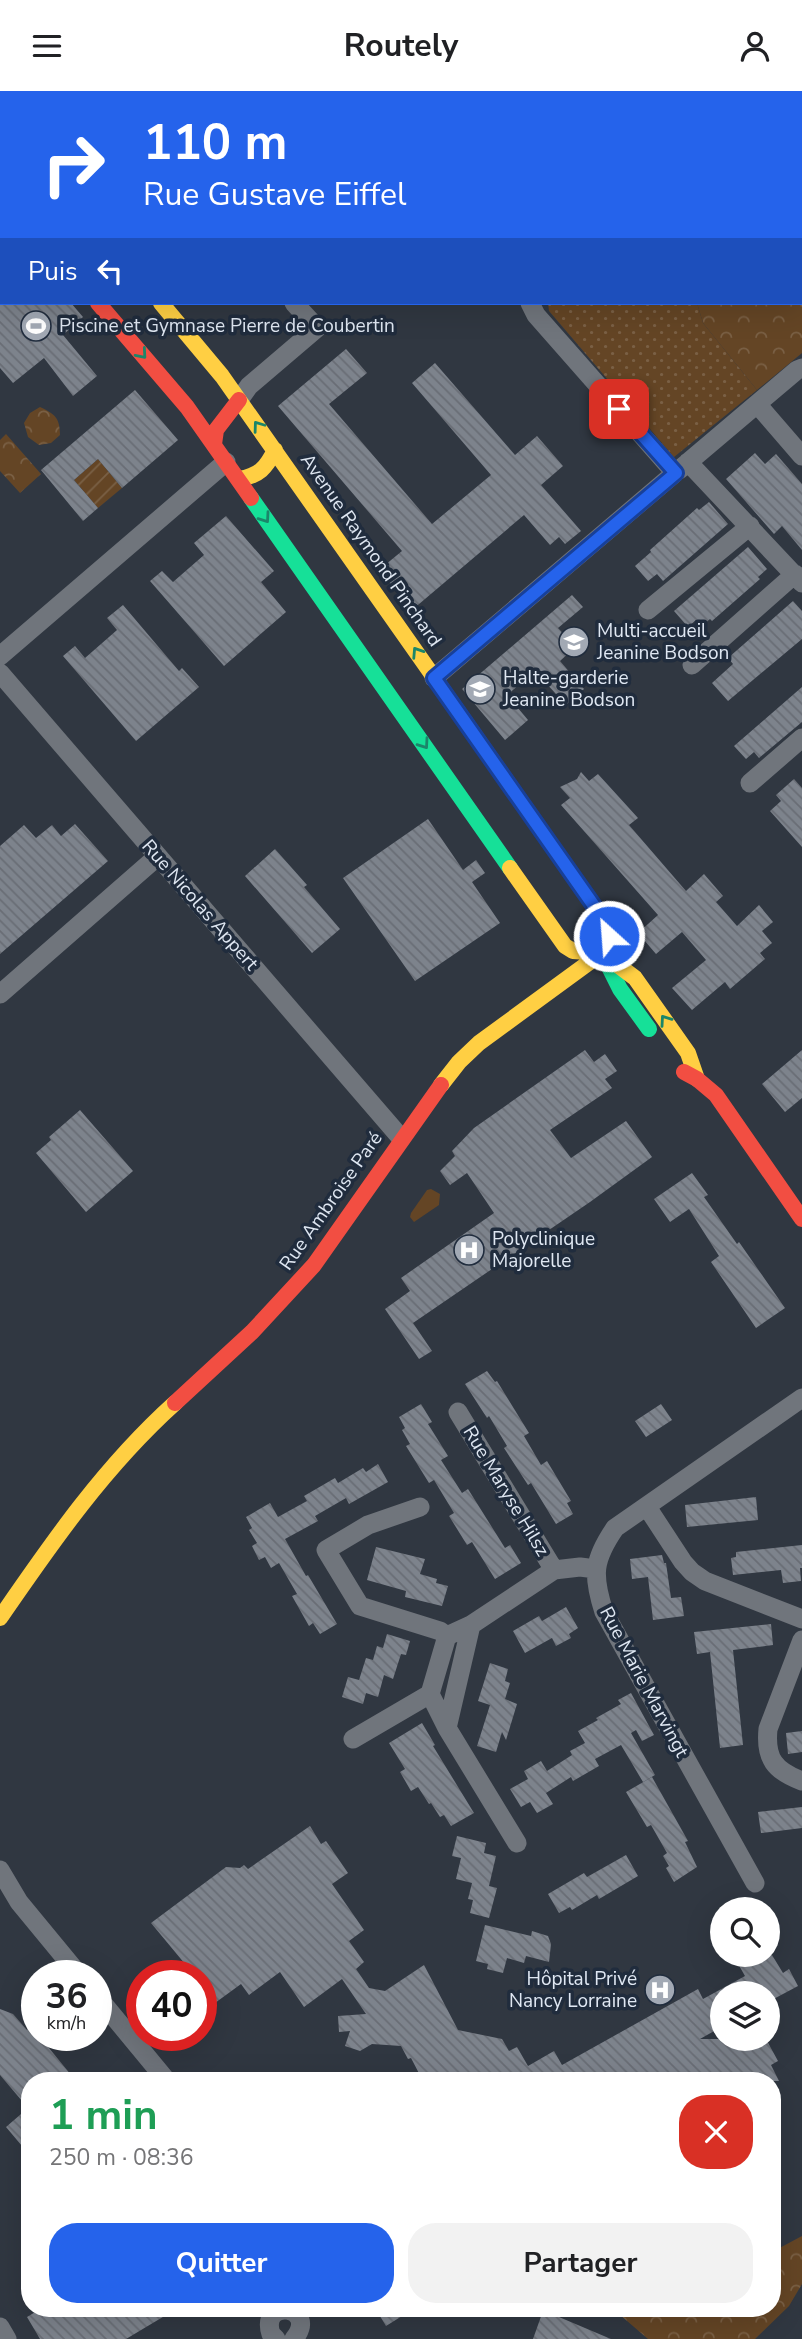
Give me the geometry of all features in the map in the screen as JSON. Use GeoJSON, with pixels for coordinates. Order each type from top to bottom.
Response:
{"type":"FeatureCollection","features":[{"type":"Feature","properties":{"kind":"street"},"geometry":{"type":"LineString","coordinates":[[100,305],[187,407],[565,946],[573,951],[602,953],[635,978],[688,1053],[697,1079]]}},
{"type":"Feature","properties":{"kind":"street","name":"Avenue Raymond Pinchard"},"geometry":{"type":"LineString","coordinates":[[164,305],[205,355],[275,450],[606,923],[609,936],[602,953]]}},
{"type":"Feature","properties":{"kind":"street"},"geometry":{"type":"LineString","coordinates":[[214,445],[216,430],[249,386],[317,328],[296,305]]}},
{"type":"Feature","properties":{"kind":"street"},"geometry":{"type":"LineString","coordinates":[[531,305],[536,314],[682,468],[750,526],[798,579],[692,665]]}},
{"type":"Feature","properties":{"kind":"street"},"geometry":{"type":"LineString","coordinates":[[434,678],[802,368]]}},
{"type":"Feature","properties":{"kind":"street"},"geometry":{"type":"LineString","coordinates":[[757,404],[802,456]]}},
{"type":"Feature","properties":{"kind":"street","name":"Avenue Raymond Pinchard"},"geometry":{"type":"LineString","coordinates":[[239,479],[253,478],[263,472],[275,450]]}},
{"type":"Feature","properties":{"kind":"street"},"geometry":{"type":"LineString","coordinates":[[0,656],[226,462]]}},
{"type":"Feature","properties":{"kind":"street"},"geometry":{"type":"LineString","coordinates":[[648,610],[750,526]]}},
{"type":"Feature","properties":{"kind":"street","name":"Rue Nicolas Appert"},"geometry":{"type":"LineString","coordinates":[[0,673],[401,1138]]}},
{"type":"Feature","properties":{"kind":"street"},"geometry":{"type":"LineString","coordinates":[[750,783],[802,738]]}},
{"type":"Feature","properties":{"kind":"street"},"geometry":{"type":"LineString","coordinates":[[0,993],[158,856]]}},
{"type":"Feature","properties":{"kind":"street"},"geometry":{"type":"LineString","coordinates":[[602,953],[620,989],[658,1042]]}},
{"type":"Feature","properties":{"kind":"street","name":"Rue Ambroise Paré"},"geometry":{"type":"LineString","coordinates":[[0,1618],[66,1521],[99,1480],[150,1426],[258,1328],[292,1291],[323,1253],[401,1138],[472,1048],[602,953]]}},
{"type":"Feature","properties":{"kind":"street"},"geometry":{"type":"LineString","coordinates":[[673,1063],[716,1095],[802,1219]]}},
{"type":"Feature","properties":{"kind":"street"},"geometry":{"type":"LineString","coordinates":[[517,1843],[447,1728],[430,1694],[447,1636],[471,1625],[554,1570],[580,1566],[596,1569],[600,1550],[615,1528],[802,1398]]}},
{"type":"Feature","properties":{"kind":"street","name":"Rue Maryse Hilsz"},"geometry":{"type":"LineString","coordinates":[[458,1412],[554,1570]]}},
{"type":"Feature","properties":{"kind":"street"},"geometry":{"type":"LineString","coordinates":[[420,1507],[368,1525],[326,1550],[360,1605],[440,1631],[447,1636]]}},
{"type":"Feature","properties":{"kind":"street"},"geometry":{"type":"LineString","coordinates":[[647,1507],[692,1572],[705,1581],[802,1619]]}},
{"type":"Feature","properties":{"kind":"street","name":"Rue Marie Marvingt"},"geometry":{"type":"LineString","coordinates":[[596,1569],[597,1592],[604,1612],[755,1883]]}},
{"type":"Feature","properties":{"kind":"street"},"geometry":{"type":"LineString","coordinates":[[447,1728],[471,1625]]}},
{"type":"Feature","properties":{"kind":"street"},"geometry":{"type":"LineString","coordinates":[[802,1640],[768,1729],[766,1743],[769,1755],[782,1772],[802,1781]]}},
{"type":"Feature","properties":{"kind":"street"},"geometry":{"type":"LineString","coordinates":[[354,1739],[430,1694]]}},
{"type":"Feature","properties":{"kind":"street"},"geometry":{"type":"LineString","coordinates":[[0,1870],[19,1902],[67,1960]]}},
{"type":"Feature","properties":{"kind":"street"},"geometry":{"type":"LineString","coordinates":[[0,1888],[19,1902]]}},
{"type":"Feature","properties":{"kind":"street"},"geometry":{"type":"LineString","coordinates":[[112,2014],[160,2072]]}},
{"type":"Feature","properties":{"kind":"street"},"geometry":{"type":"LineString","coordinates":[[272,2317],[269,2327],[276,2339]]}},
{"type":"Feature","properties":{"kind":"street"},"geometry":{"type":"LineString","coordinates":[[294,2339],[302,2327],[298,2317]]}},
{"type":"Feature","properties":{"kind":"street"},"geometry":{"type":"LineString","coordinates":[[0,2327],[7,2339]]}},
{"type":"Feature","properties":{"kind":"green space"},"geometry":{"type":"Polygon","coordinates":[[[548,305],[698,305],[703,323],[757,390],[674,457],[549,311],[548,305]]]}},
{"type":"Feature","properties":{"kind":"green space"},"geometry":{"type":"Polygon","coordinates":[[[698,305],[802,305],[802,353],[757,390],[703,323],[698,305]]]}},
{"type":"Feature","properties":{"kind":"green space"},"geometry":{"type":"Polygon","coordinates":[[[40,407],[56,417],[60,435],[51,443],[39,445],[28,437],[24,423],[30,413],[40,407]]]}},
{"type":"Feature","properties":{"kind":"green space"},"geometry":{"type":"Polygon","coordinates":[[[6,434],[41,474],[20,493],[0,471],[0,440],[6,434]]]}},
{"type":"Feature","properties":{"kind":"green space"},"geometry":{"type":"Polygon","coordinates":[[[98,459],[122,488],[98,508],[74,480],[98,459]]]}},
{"type":"Feature","properties":{"kind":"green space"},"geometry":{"type":"Polygon","coordinates":[[[431,1189],[440,1194],[439,1205],[414,1222],[410,1217],[411,1213],[427,1190],[431,1189]]]}},
{"type":"Feature","properties":{"kind":"green space"},"geometry":{"type":"Polygon","coordinates":[[[802,2236],[802,2284],[781,2314],[781,2247],[802,2236]]]}},
{"type":"Feature","properties":{"kind":"green space"},"geometry":{"type":"Polygon","coordinates":[[[622,2317],[778,2317],[755,2339],[648,2339],[622,2317]]]}},
{"type":"Feature","properties":{"kind":"building","name":"Piscine et Gymnase Pierre de Coubertin"},"geometry":{"type":"Polygon","coordinates":[[[0,305],[73,305],[83,317],[63,335],[97,376],[73,396],[44,358],[13,383],[0,368],[0,305]]]}},
{"type":"Feature","properties":{"kind":"building"},"geometry":{"type":"Polygon","coordinates":[[[346,349],[367,373],[329,404],[432,524],[491,475],[412,383],[435,363],[515,455],[537,436],[563,466],[541,485],[581,531],[565,544],[559,537],[550,545],[524,515],[412,610],[379,570],[402,551],[278,406],[346,349]]]}},
{"type":"Feature","properties":{"kind":"building"},"geometry":{"type":"Polygon","coordinates":[[[135,390],[178,440],[122,488],[98,459],[74,480],[98,508],[83,521],[41,470],[135,390]]]}},
{"type":"Feature","properties":{"kind":"building"},"geometry":{"type":"Polygon","coordinates":[[[755,453],[765,464],[776,454],[802,484],[802,550],[782,526],[774,534],[726,479],[755,453]]]}},
{"type":"Feature","properties":{"kind":"building"},"geometry":{"type":"Polygon","coordinates":[[[709,502],[728,524],[663,581],[657,574],[648,581],[635,566],[697,508],[699,510],[709,502]]]}},
{"type":"Feature","properties":{"kind":"building"},"geometry":{"type":"Polygon","coordinates":[[[226,516],[274,571],[261,582],[286,612],[224,666],[150,581],[162,571],[173,582],[204,555],[194,543],[226,516]]]}},
{"type":"Feature","properties":{"kind":"building"},"geometry":{"type":"Polygon","coordinates":[[[748,547],[767,569],[758,577],[760,579],[712,621],[710,619],[702,626],[696,620],[688,627],[674,611],[748,547]]]}},
{"type":"Feature","properties":{"kind":"building"},"geometry":{"type":"Polygon","coordinates":[[[572,595],[583,607],[558,628],[570,641],[566,644],[572,650],[560,661],[584,689],[566,705],[535,671],[507,695],[528,720],[505,740],[462,689],[572,595]]]}},
{"type":"Feature","properties":{"kind":"building"},"geometry":{"type":"Polygon","coordinates":[[[793,601],[802,611],[802,639],[728,701],[712,683],[733,664],[728,658],[793,601]]]}},
{"type":"Feature","properties":{"kind":"building"},"geometry":{"type":"Polygon","coordinates":[[[123,605],[179,671],[182,668],[199,687],[136,741],[63,656],[75,646],[85,658],[117,630],[107,618],[123,605]]]}},
{"type":"Feature","properties":{"kind":"building"},"geometry":{"type":"Polygon","coordinates":[[[802,687],[802,722],[759,758],[754,752],[746,759],[734,746],[802,687]]]}},
{"type":"Feature","properties":{"kind":"building"},"geometry":{"type":"Polygon","coordinates":[[[581,772],[589,781],[598,774],[638,818],[629,825],[686,891],[704,874],[723,896],[716,902],[737,926],[759,905],[773,922],[762,931],[772,943],[760,953],[765,959],[730,989],[725,982],[692,1010],[672,988],[706,960],[682,932],[656,954],[638,933],[658,915],[561,805],[570,798],[560,787],[577,779],[581,772]]]}},
{"type":"Feature","properties":{"kind":"building"},"geometry":{"type":"Polygon","coordinates":[[[794,779],[802,788],[802,847],[770,811],[781,801],[776,795],[794,779]]]}},
{"type":"Feature","properties":{"kind":"building"},"geometry":{"type":"Polygon","coordinates":[[[428,819],[463,870],[476,860],[485,873],[472,882],[500,923],[415,981],[343,878],[428,819]]]}},
{"type":"Feature","properties":{"kind":"building"},"geometry":{"type":"Polygon","coordinates":[[[75,824],[108,861],[0,954],[0,846],[24,825],[36,838],[52,825],[61,836],[75,824]]]}},
{"type":"Feature","properties":{"kind":"building"},"geometry":{"type":"Polygon","coordinates":[[[275,849],[307,885],[304,887],[340,929],[312,953],[245,876],[275,849]]]}},
{"type":"Feature","properties":{"kind":"building"},"geometry":{"type":"Polygon","coordinates":[[[585,1050],[594,1062],[605,1054],[617,1071],[605,1079],[612,1088],[550,1130],[571,1158],[626,1121],[652,1157],[413,1323],[432,1351],[419,1359],[385,1309],[410,1291],[401,1278],[494,1213],[467,1173],[450,1185],[440,1171],[455,1156],[452,1151],[474,1128],[585,1050]]]}},
{"type":"Feature","properties":{"kind":"building"},"geometry":{"type":"Polygon","coordinates":[[[802,1050],[802,1098],[785,1112],[762,1084],[802,1050]]]}},
{"type":"Feature","properties":{"kind":"building"},"geometry":{"type":"Polygon","coordinates":[[[80,1110],[133,1171],[86,1212],[36,1153],[51,1140],[49,1137],[80,1110]]]}},
{"type":"Feature","properties":{"kind":"building"},"geometry":{"type":"Polygon","coordinates":[[[692,1173],[708,1195],[704,1197],[785,1308],[756,1328],[711,1262],[719,1256],[689,1209],[670,1222],[654,1199],[692,1173]]]}},
{"type":"Feature","properties":{"kind":"building"},"geometry":{"type":"Polygon","coordinates":[[[487,1371],[495,1382],[497,1381],[529,1433],[524,1436],[541,1465],[547,1461],[571,1501],[567,1503],[573,1514],[556,1524],[531,1483],[528,1485],[504,1448],[507,1446],[489,1416],[487,1418],[465,1384],[487,1371]]]}},
{"type":"Feature","properties":{"kind":"building"},"geometry":{"type":"Polygon","coordinates":[[[421,1404],[432,1422],[428,1424],[448,1456],[441,1460],[462,1493],[468,1489],[505,1548],[510,1545],[521,1563],[495,1579],[472,1542],[467,1545],[449,1516],[454,1513],[434,1480],[429,1483],[406,1446],[410,1444],[402,1430],[405,1428],[399,1417],[421,1404]]]}},
{"type":"Feature","properties":{"kind":"building"},"geometry":{"type":"Polygon","coordinates":[[[661,1404],[672,1420],[646,1437],[635,1421],[661,1404]]]}},
{"type":"Feature","properties":{"kind":"building"},"geometry":{"type":"Polygon","coordinates":[[[378,1464],[388,1482],[349,1504],[346,1498],[315,1516],[318,1521],[285,1539],[337,1624],[320,1634],[313,1623],[309,1626],[292,1596],[297,1594],[279,1563],[271,1568],[265,1557],[259,1560],[252,1546],[257,1543],[249,1530],[252,1528],[246,1517],[270,1503],[278,1517],[307,1501],[304,1496],[335,1478],[338,1483],[363,1468],[366,1472],[378,1464]]]}},
{"type":"Feature","properties":{"kind":"building"},"geometry":{"type":"Polygon","coordinates":[[[756,1497],[758,1520],[687,1527],[685,1505],[756,1497]]]}},
{"type":"Feature","properties":{"kind":"building"},"geometry":{"type":"Polygon","coordinates":[[[802,1545],[801,1581],[783,1583],[781,1570],[733,1575],[731,1558],[736,1557],[736,1552],[802,1545]]]}},
{"type":"Feature","properties":{"kind":"building"},"geometry":{"type":"Polygon","coordinates":[[[376,1547],[425,1559],[420,1574],[437,1579],[436,1583],[448,1586],[442,1606],[405,1597],[406,1591],[367,1580],[376,1547]]]}},
{"type":"Feature","properties":{"kind":"building"},"geometry":{"type":"Polygon","coordinates":[[[662,1555],[666,1563],[671,1598],[681,1597],[684,1616],[653,1620],[648,1577],[632,1579],[630,1559],[662,1555]]]}},
{"type":"Feature","properties":{"kind":"building"},"geometry":{"type":"Polygon","coordinates":[[[566,1607],[578,1628],[569,1634],[571,1638],[556,1646],[552,1638],[525,1653],[513,1631],[539,1616],[542,1621],[566,1607]]]}},
{"type":"Feature","properties":{"kind":"building"},"geometry":{"type":"Polygon","coordinates":[[[771,1624],[773,1645],[733,1650],[743,1745],[720,1748],[710,1652],[697,1654],[694,1632],[771,1624]]]}},
{"type":"Feature","properties":{"kind":"building"},"geometry":{"type":"Polygon","coordinates":[[[387,1634],[410,1641],[406,1655],[401,1654],[393,1679],[384,1675],[378,1697],[366,1693],[363,1704],[342,1697],[348,1677],[359,1680],[366,1658],[373,1660],[377,1646],[383,1648],[387,1634]]]}},
{"type":"Feature","properties":{"kind":"building"},"geometry":{"type":"Polygon","coordinates":[[[490,1663],[508,1669],[505,1681],[510,1683],[505,1699],[517,1704],[506,1740],[502,1732],[496,1752],[477,1746],[490,1705],[478,1701],[490,1663]]]}},
{"type":"Feature","properties":{"kind":"building"},"geometry":{"type":"Polygon","coordinates":[[[631,1693],[654,1735],[642,1741],[636,1730],[631,1733],[655,1775],[643,1782],[621,1745],[595,1759],[599,1766],[573,1781],[571,1777],[546,1793],[553,1804],[537,1813],[530,1802],[521,1807],[510,1789],[528,1779],[524,1771],[541,1761],[547,1771],[572,1755],[570,1751],[585,1743],[578,1731],[621,1704],[618,1700],[631,1693]]]}},
{"type":"Feature","properties":{"kind":"building"},"geometry":{"type":"Polygon","coordinates":[[[422,1723],[474,1813],[451,1826],[444,1815],[440,1817],[431,1803],[429,1804],[418,1787],[411,1791],[400,1772],[405,1769],[389,1743],[422,1723]]]}},
{"type":"Feature","properties":{"kind":"building"},"geometry":{"type":"Polygon","coordinates":[[[802,1731],[802,1752],[788,1754],[786,1733],[802,1731]]]}},
{"type":"Feature","properties":{"kind":"building"},"geometry":{"type":"Polygon","coordinates":[[[652,1777],[688,1841],[685,1842],[697,1867],[674,1882],[663,1856],[667,1853],[651,1825],[647,1827],[626,1792],[652,1777]]]}},
{"type":"Feature","properties":{"kind":"building"},"geometry":{"type":"Polygon","coordinates":[[[802,1807],[802,1828],[761,1833],[758,1812],[802,1807]]]}},
{"type":"Feature","properties":{"kind":"building"},"geometry":{"type":"Polygon","coordinates":[[[310,1826],[321,1844],[326,1841],[348,1873],[332,1884],[364,1930],[349,1941],[364,1962],[356,1969],[369,1988],[385,1991],[424,1965],[458,2030],[502,2039],[509,2051],[517,2047],[528,2066],[554,2051],[562,2065],[698,1989],[703,1999],[710,1995],[710,2033],[700,2039],[710,2039],[710,2051],[773,2051],[778,2061],[771,2065],[774,2072],[418,2072],[401,2046],[372,2044],[360,2051],[345,2046],[350,2031],[339,2032],[338,2016],[366,2014],[342,1979],[304,2007],[280,1972],[249,1995],[241,1984],[217,2002],[217,1960],[182,1960],[151,1923],[226,1867],[240,1868],[244,1865],[248,1869],[310,1826]]]}},
{"type":"Feature","properties":{"kind":"building"},"geometry":{"type":"Polygon","coordinates":[[[457,1836],[486,1843],[484,1853],[496,1856],[489,1886],[497,1888],[489,1918],[470,1913],[473,1900],[468,1899],[472,1883],[456,1879],[461,1858],[452,1856],[457,1836]]]}},
{"type":"Feature","properties":{"kind":"building"},"geometry":{"type":"Polygon","coordinates":[[[626,1855],[638,1876],[599,1899],[597,1895],[572,1910],[570,1907],[559,1913],[548,1894],[584,1873],[587,1877],[626,1855]]]}},
{"type":"Feature","properties":{"kind":"building"},"geometry":{"type":"Polygon","coordinates":[[[485,1925],[531,1936],[532,1931],[548,1936],[551,1944],[549,1962],[526,1956],[524,1963],[507,1958],[503,1973],[487,1969],[488,1964],[476,1961],[485,1925]]]}},
{"type":"Feature","properties":{"kind":"building"},"geometry":{"type":"Polygon","coordinates":[[[740,1967],[779,1967],[783,1973],[789,1969],[798,1986],[780,1996],[780,1981],[736,1981],[745,1976],[740,1967]]]}},
{"type":"Feature","properties":{"kind":"building"},"geometry":{"type":"Polygon","coordinates":[[[0,2009],[13,2014],[21,2023],[21,2051],[51,2051],[69,2072],[21,2072],[21,2100],[0,2075],[0,2009]]]}},
{"type":"Feature","properties":{"kind":"building"},"geometry":{"type":"Polygon","coordinates":[[[21,2114],[21,2145],[6,2127],[21,2114]]]}},
{"type":"Feature","properties":{"kind":"building"},"geometry":{"type":"Polygon","coordinates":[[[27,2317],[163,2317],[126,2339],[40,2339],[27,2317]]]}},
{"type":"Feature","properties":{"kind":"building"},"geometry":{"type":"Polygon","coordinates":[[[380,2317],[400,2317],[386,2326],[380,2317]]]}},
{"type":"Feature","properties":{"kind":"building"},"geometry":{"type":"Polygon","coordinates":[[[541,2317],[559,2317],[611,2339],[533,2339],[541,2317]]]}},
{"type":"Feature","properties":{"kind":"traffic: fast"},"geometry":{"type":"LineString","coordinates":[[251,498],[510,868]]}},
{"type":"Feature","properties":{"kind":"traffic: fast"},"geometry":{"type":"LineString","coordinates":[[606,961],[620,989],[649,1029]]}},
{"type":"Feature","properties":{"kind":"traffic: slow"},"geometry":{"type":"LineString","coordinates":[[163,305],[222,376],[476,737]]}},
{"type":"Feature","properties":{"kind":"traffic: slow"},"geometry":{"type":"LineString","coordinates":[[239,479],[252,476],[261,470],[275,450]]}},
{"type":"Feature","properties":{"kind":"traffic: slow"},"geometry":{"type":"LineString","coordinates":[[510,868],[565,946],[573,951],[602,953],[635,978],[688,1053],[697,1079]]}},
{"type":"Feature","properties":{"kind":"traffic: slow"},"geometry":{"type":"LineString","coordinates":[[441,1085],[479,1043],[602,953]]}},
{"type":"Feature","properties":{"kind":"traffic: slow"},"geometry":{"type":"LineString","coordinates":[[0,1618],[103,1478],[175,1403]]}},
{"type":"Feature","properties":{"kind":"traffic: jam"},"geometry":{"type":"LineString","coordinates":[[100,305],[187,407],[251,498]]}},
{"type":"Feature","properties":{"kind":"traffic: jam"},"geometry":{"type":"LineString","coordinates":[[214,444],[216,430],[239,400]]}},
{"type":"Feature","properties":{"kind":"traffic: jam"},"geometry":{"type":"LineString","coordinates":[[476,737],[606,923],[609,936],[602,953]]}},
{"type":"Feature","properties":{"kind":"traffic: jam"},"geometry":{"type":"LineString","coordinates":[[684,1072],[716,1095],[802,1219]]}},
{"type":"Feature","properties":{"kind":"traffic: jam"},"geometry":{"type":"LineString","coordinates":[[175,1403],[252,1332],[314,1265],[441,1085]]}},
{"type":"Feature","properties":{"kind":"place","name":"Piscine et Gymnase Pierre de Coubertin"},"geometry":{"type":"Point","coordinates":[36,326]}},
{"type":"Feature","properties":{"kind":"place","name":"Multi-accueil Jeanine Bodson"},"geometry":{"type":"Point","coordinates":[574,642]}},
{"type":"Feature","properties":{"kind":"place","name":"Halte-garderie Jeanine Bodson"},"geometry":{"type":"Point","coordinates":[480,689]}},
{"type":"Feature","properties":{"kind":"place","name":"Polyclinique Majorelle"},"geometry":{"type":"Point","coordinates":[469,1250]}},
{"type":"Feature","properties":{"kind":"place","name":"Hôpital Privé Nancy Lorraine"},"geometry":{"type":"Point","coordinates":[660,1990]}},
{"type":"Feature","properties":{"kind":"route"},"geometry":{"type":"LineString","coordinates":[[609,936],[606,923],[434,678],[676,473],[619,409]]}}]}
